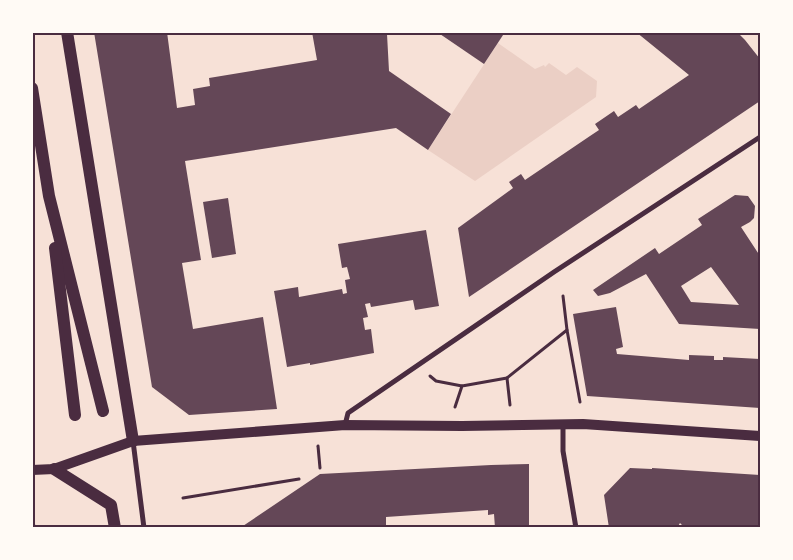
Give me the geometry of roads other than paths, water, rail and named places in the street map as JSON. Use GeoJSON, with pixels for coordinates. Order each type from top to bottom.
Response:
{"type":"FeatureCollection","features":[{"type":"Feature","properties":{"kind":"main road"},"geometry":{"type":"LineString","coordinates":[[67,32],[133,441]]}},
{"type":"Feature","properties":{"kind":"main road"},"geometry":{"type":"LineString","coordinates":[[32,88],[49,196],[75,415]]}},
{"type":"Feature","properties":{"kind":"main road"},"geometry":{"type":"LineString","coordinates":[[49,196],[103,411]]}},
{"type":"Feature","properties":{"kind":"main road"},"geometry":{"type":"LineString","coordinates":[[32,470],[49,469],[133,441],[344,425],[462,426],[563,424],[623,426],[760,436]]}},
{"type":"Feature","properties":{"kind":"main road"},"geometry":{"type":"LineString","coordinates":[[49,469],[111,505],[115,528]]}},
{"type":"Feature","properties":{"kind":"street"},"geometry":{"type":"LineString","coordinates":[[344,425],[348,413],[554,272],[760,137]]}},
{"type":"Feature","properties":{"kind":"street"},"geometry":{"type":"LineString","coordinates":[[563,424],[563,451],[576,528]]}},
{"type":"Feature","properties":{"kind":"street"},"geometry":{"type":"LineString","coordinates":[[133,441],[144,528]]}},
{"type":"Feature","properties":{"kind":"railway"},"geometry":{"type":"LineString","coordinates":[[32,520],[34,528]]}}]}
